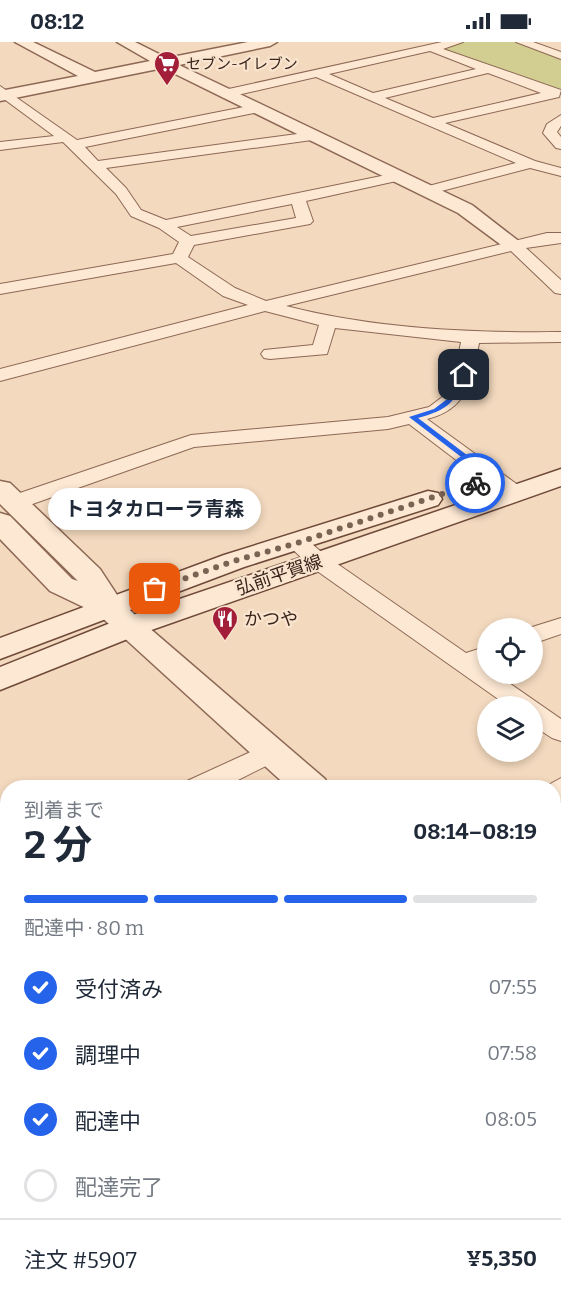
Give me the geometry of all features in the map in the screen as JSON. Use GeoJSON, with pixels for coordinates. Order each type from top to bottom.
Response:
{"type":"FeatureCollection","features":[{"type":"Feature","properties":{"kind":"street"},"geometry":{"type":"LineString","coordinates":[[22,42],[94,78]]}},
{"type":"Feature","properties":{"kind":"street"},"geometry":{"type":"LineString","coordinates":[[124,42],[254,109],[465,209],[515,246],[561,289]]}},
{"type":"Feature","properties":{"kind":"street"},"geometry":{"type":"LineString","coordinates":[[3,94],[270,42]]}},
{"type":"Feature","properties":{"kind":"street"},"geometry":{"type":"LineString","coordinates":[[224,94],[457,42]]}},
{"type":"Feature","properties":{"kind":"street"},"geometry":{"type":"LineString","coordinates":[[522,42],[561,56]]}},
{"type":"Feature","properties":{"kind":"street"},"geometry":{"type":"LineString","coordinates":[[430,48],[558,93]]}},
{"type":"Feature","properties":{"kind":"street"},"geometry":{"type":"LineString","coordinates":[[372,97],[490,69]]}},
{"type":"Feature","properties":{"kind":"street"},"geometry":{"type":"LineString","coordinates":[[316,73],[530,164],[561,172]]}},
{"type":"Feature","properties":{"kind":"street"},"geometry":{"type":"LineString","coordinates":[[432,122],[558,93]]}},
{"type":"Feature","properties":{"kind":"street"},"geometry":{"type":"LineString","coordinates":[[3,94],[71,141],[121,191],[136,213],[164,225],[188,241],[305,221],[298,198]]}},
{"type":"Feature","properties":{"kind":"street"},"geometry":{"type":"LineString","coordinates":[[0,146],[71,141],[254,109]]}},
{"type":"Feature","properties":{"kind":"street"},"geometry":{"type":"LineString","coordinates":[[561,119],[552,127],[550,134],[561,145]]}},
{"type":"Feature","properties":{"kind":"street"},"geometry":{"type":"LineString","coordinates":[[96,165],[312,136]]}},
{"type":"Feature","properties":{"kind":"street"},"geometry":{"type":"LineString","coordinates":[[426,191],[530,164]]}},
{"type":"Feature","properties":{"kind":"street"},"geometry":{"type":"LineString","coordinates":[[164,225],[396,177]]}},
{"type":"Feature","properties":{"kind":"street"},"geometry":{"type":"LineString","coordinates":[[0,375],[265,306],[561,237]]}},
{"type":"Feature","properties":{"kind":"street"},"geometry":{"type":"LineString","coordinates":[[179,258],[188,241]]}},
{"type":"Feature","properties":{"kind":"street"},"geometry":{"type":"LineString","coordinates":[[0,289],[179,258],[229,292],[265,306],[328,322],[471,338],[561,337]]}},
{"type":"Feature","properties":{"kind":"street"},"geometry":{"type":"LineString","coordinates":[[270,354],[321,350],[328,322]]}},
{"type":"Feature","properties":{"kind":"street"},"geometry":{"type":"LineString","coordinates":[[303,780],[119,617],[61,585],[5,504],[191,441],[388,423],[436,411],[453,398],[464,375],[471,338]]}},
{"type":"Feature","properties":{"kind":"street"},"geometry":{"type":"LineString","coordinates":[[412,417],[503,485]]}},
{"type":"Feature","properties":{"kind":"street","name":"弘前平賀線"},"geometry":{"type":"LineString","coordinates":[[0,649],[119,617],[503,485],[561,454]]}},
{"type":"Feature","properties":{"kind":"street","name":"弘前平賀線"},"geometry":{"type":"LineString","coordinates":[[503,485],[561,477]]}},
{"type":"Feature","properties":{"kind":"street"},"geometry":{"type":"LineString","coordinates":[[308,552],[510,696]]}},
{"type":"Feature","properties":{"kind":"street","name":"弘前平賀線"},"geometry":{"type":"LineString","coordinates":[[0,679],[119,617]]}},
{"type":"Feature","properties":{"kind":"street"},"geometry":{"type":"LineString","coordinates":[[543,632],[561,625]]}},
{"type":"Feature","properties":{"kind":"street"},"geometry":{"type":"LineString","coordinates":[[462,663],[477,658]]}},
{"type":"Feature","properties":{"kind":"street"},"geometry":{"type":"LineString","coordinates":[[543,720],[561,732]]}},
{"type":"Feature","properties":{"kind":"street"},"geometry":{"type":"LineString","coordinates":[[213,780],[270,752]]}},
{"type":"Feature","properties":{"kind":"shaded area"},"geometry":{"type":"Polygon","coordinates":[[[466,42],[515,42],[561,58],[561,89],[555,91],[438,48],[466,42]]]}},
{"type":"Feature","properties":{"kind":"way so far"},"geometry":{"type":"LineString","coordinates":[[155,589],[475,483]]}},
{"type":"Feature","properties":{"kind":"place","name":"セブン-イレブン"},"geometry":{"type":"Point","coordinates":[167,87]}},
{"type":"Feature","properties":{"kind":"place","name":"トヨタカローラ青森"},"geometry":{"type":"Point","coordinates":[155,589]}},
{"type":"Feature","properties":{"kind":"place","name":"かつや"},"geometry":{"type":"Point","coordinates":[225,642]}},
{"type":"Feature","properties":{"kind":"route"},"geometry":{"type":"LineString","coordinates":[[464,375],[453,398],[436,411],[412,417],[492,477],[475,483]]}}]}
